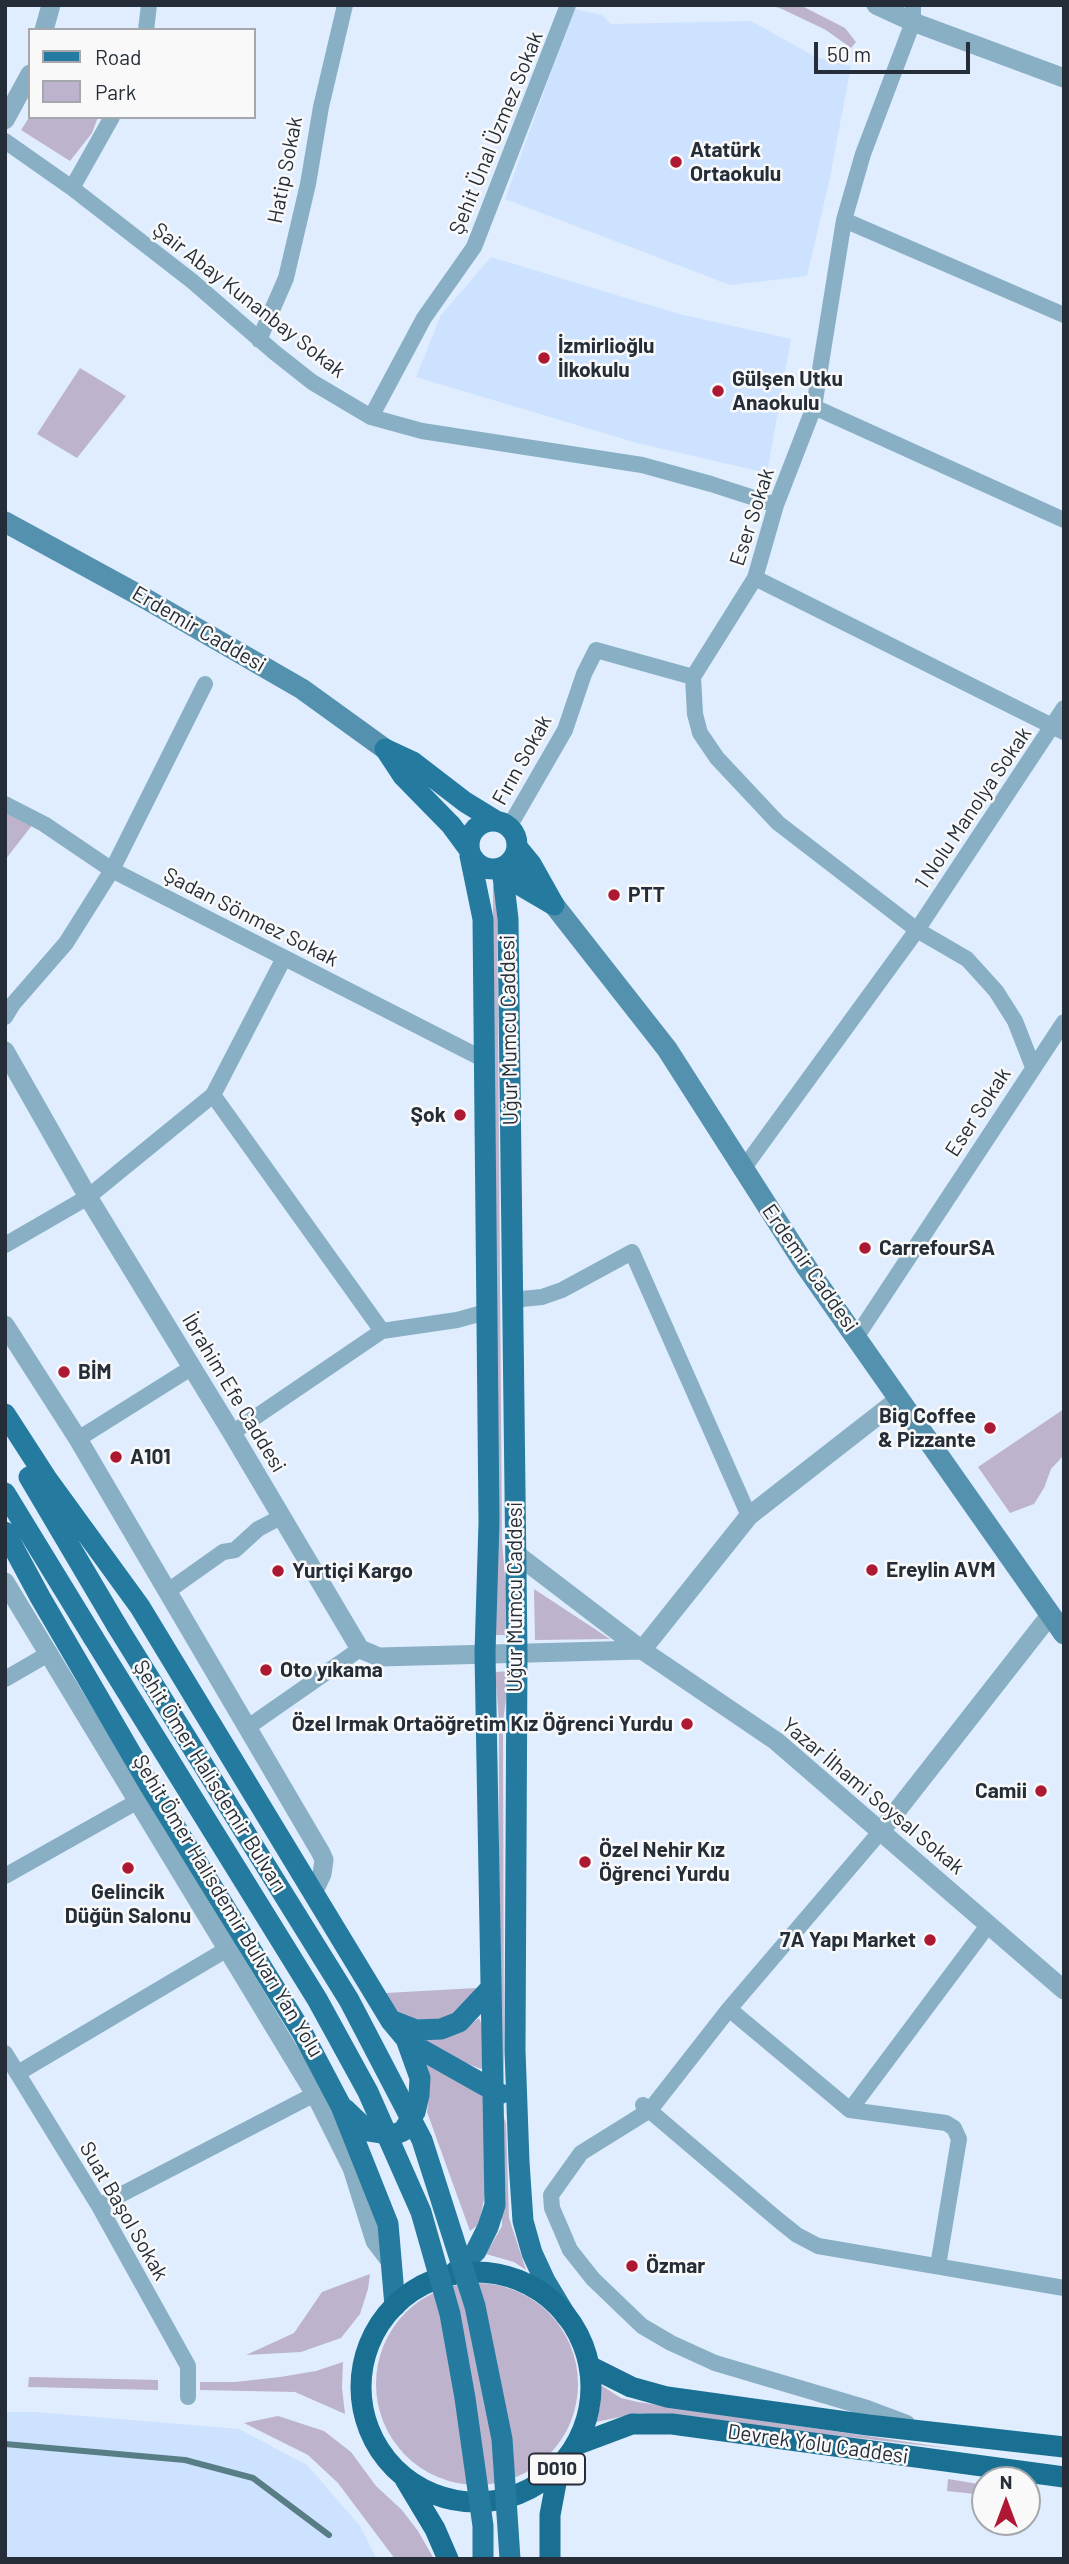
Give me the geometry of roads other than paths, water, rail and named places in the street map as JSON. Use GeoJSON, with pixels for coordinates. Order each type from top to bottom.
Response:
{"type":"FeatureCollection","features":[{"type":"Feature","properties":{"kind":"highway","name":"D010"},"geometry":{"type":"LineString","coordinates":[[404,2478],[434,2494],[467,2502],[501,2500],[533,2488],[559,2467],[576,2445],[586,2421],[591,2396],[589,2367],[581,2340],[566,2316],[543,2294],[515,2279],[484,2273],[452,2275],[421,2286],[395,2306],[384,2317],[370,2342],[362,2370],[361,2400],[368,2428],[381,2454],[404,2478],[435,2529],[449,2559]]}},
{"type":"Feature","properties":{"kind":"highway","name":"Devrek Yolu Caddesi"},"geometry":{"type":"LineString","coordinates":[[589,2367],[631,2387],[667,2398],[1064,2447]]}},
{"type":"Feature","properties":{"kind":"highway","name":"Devrek Yolu Caddesi"},"geometry":{"type":"LineString","coordinates":[[576,2445],[604,2432],[632,2424],[672,2424],[1064,2477]]}},
{"type":"Feature","properties":{"kind":"highway","name":"D010"},"geometry":{"type":"LineString","coordinates":[[550,2559],[550,2515],[559,2467]]}},
{"type":"Feature","properties":{"kind":"main road","name":"Erdemir Caddesi"},"geometry":{"type":"LineString","coordinates":[[5,522],[302,689],[385,749],[413,762],[466,802],[507,845],[531,864],[554,905],[667,1049],[807,1268],[1064,1634]]}},
{"type":"Feature","properties":{"kind":"main road","name":"Erdemir Caddesi"},"geometry":{"type":"LineString","coordinates":[[385,749],[403,776],[451,825],[480,867],[488,869],[507,845]]}},
{"type":"Feature","properties":{"kind":"main road"},"geometry":{"type":"LineString","coordinates":[[469,852],[468,841],[475,828],[488,821],[507,845]]}},
{"type":"Feature","properties":{"kind":"main road","name":"Uğur Mumcu Caddesi"},"geometry":{"type":"LineString","coordinates":[[507,845],[517,1653],[517,2104],[523,2221],[536,2262],[566,2316]]}},
{"type":"Feature","properties":{"kind":"main road","name":"Uğur Mumcu Caddesi"},"geometry":{"type":"LineString","coordinates":[[452,2275],[476,2251],[495,2205],[485,1653],[489,1522],[483,919],[469,852]]}},
{"type":"Feature","properties":{"kind":"main road"},"geometry":{"type":"LineString","coordinates":[[5,1414],[47,1479],[139,1607],[391,2021],[407,2039],[517,2104]]}},
{"type":"Feature","properties":{"kind":"main road","name":"Şehit Ömer Halisdemir Bulvarı"},"geometry":{"type":"LineString","coordinates":[[5,1436],[117,1626],[349,2000],[422,2140],[475,2306],[502,2439],[510,2559]]}},
{"type":"Feature","properties":{"kind":"main road","name":"Şehit Ömer Halisdemir Bulvarı"},"geometry":{"type":"LineString","coordinates":[[5,1493],[317,1999],[368,2092],[421,2212],[450,2314],[466,2398],[483,2526],[483,2559]]}},
{"type":"Feature","properties":{"kind":"main road"},"geometry":{"type":"LineString","coordinates":[[5,1532],[150,1786],[303,2034],[341,2106],[388,2224],[395,2306]]}},
{"type":"Feature","properties":{"kind":"main road"},"geometry":{"type":"LineString","coordinates":[[391,2021],[416,2030],[441,2029],[459,2022],[490,1989]]}},
{"type":"Feature","properties":{"kind":"main road"},"geometry":{"type":"LineString","coordinates":[[341,2106],[368,2131],[393,2135],[403,2131],[415,2112],[420,2078],[407,2039]]}},
{"type":"Feature","properties":{"kind":"street"},"geometry":{"type":"LineString","coordinates":[[45,28],[51,5]]}},
{"type":"Feature","properties":{"kind":"street"},"geometry":{"type":"LineString","coordinates":[[146,28],[149,5]]}},
{"type":"Feature","properties":{"kind":"street","name":"Hatip Sokak"},"geometry":{"type":"LineString","coordinates":[[259,340],[286,278],[345,5]]}},
{"type":"Feature","properties":{"kind":"street","name":"Şehit Ünal Üzmez Sokak"},"geometry":{"type":"LineString","coordinates":[[371,417],[424,318],[474,247],[568,5]]}},
{"type":"Feature","properties":{"kind":"street"},"geometry":{"type":"LineString","coordinates":[[876,5],[913,14],[1064,78]]}},
{"type":"Feature","properties":{"kind":"street","name":"Eser Sokak"},"geometry":{"type":"LineString","coordinates":[[857,1336],[1033,1067],[1016,1021],[996,991],[967,959],[916,930],[778,823],[717,758],[700,733],[695,714],[693,677],[755,578],[776,505],[814,407],[844,220],[863,154],[913,14]]}},
{"type":"Feature","properties":{"kind":"street"},"geometry":{"type":"LineString","coordinates":[[5,120],[28,78]]}},
{"type":"Feature","properties":{"kind":"street"},"geometry":{"type":"LineString","coordinates":[[72,188],[111,119]]}},
{"type":"Feature","properties":{"kind":"street","name":"Şair Abay Kunanbay Sokak"},"geometry":{"type":"LineString","coordinates":[[5,141],[72,188],[192,281],[312,382],[371,417],[422,430],[642,465],[776,505]]}},
{"type":"Feature","properties":{"kind":"street"},"geometry":{"type":"LineString","coordinates":[[844,220],[1064,314]]}},
{"type":"Feature","properties":{"kind":"street"},"geometry":{"type":"LineString","coordinates":[[814,407],[1064,520]]}},
{"type":"Feature","properties":{"kind":"street"},"geometry":{"type":"LineString","coordinates":[[755,578],[1058,730]]}},
{"type":"Feature","properties":{"kind":"street","name":"Fırın Sokak"},"geometry":{"type":"LineString","coordinates":[[507,845],[565,730],[584,674],[596,650],[693,677]]}},
{"type":"Feature","properties":{"kind":"street"},"geometry":{"type":"LineString","coordinates":[[5,1017],[66,943],[112,870],[205,684]]}},
{"type":"Feature","properties":{"kind":"street","name":"1 Nolu Manolya Sokak"},"geometry":{"type":"LineString","coordinates":[[916,930],[1058,730],[1064,708]]}},
{"type":"Feature","properties":{"kind":"street","name":"Şadan Sönmez Sokak"},"geometry":{"type":"LineString","coordinates":[[5,804],[44,824],[112,870],[483,1059]]}},
{"type":"Feature","properties":{"kind":"street"},"geometry":{"type":"LineString","coordinates":[[743,1169],[916,930]]}},
{"type":"Feature","properties":{"kind":"street"},"geometry":{"type":"LineString","coordinates":[[5,1245],[88,1197],[213,1095],[284,958]]}},
{"type":"Feature","properties":{"kind":"street"},"geometry":{"type":"LineString","coordinates":[[1033,1067],[1064,1022]]}},
{"type":"Feature","properties":{"kind":"street","name":"İbrahim Efe Caddesi"},"geometry":{"type":"LineString","coordinates":[[5,1051],[88,1197],[360,1650]]}},
{"type":"Feature","properties":{"kind":"street"},"geometry":{"type":"LineString","coordinates":[[213,1095],[382,1331]]}},
{"type":"Feature","properties":{"kind":"street"},"geometry":{"type":"LineString","coordinates":[[512,1300],[542,1297],[562,1290],[632,1252],[749,1516]]}},
{"type":"Feature","properties":{"kind":"street"},"geometry":{"type":"LineString","coordinates":[[232,1433],[382,1331],[457,1320],[486,1312]]}},
{"type":"Feature","properties":{"kind":"street"},"geometry":{"type":"LineString","coordinates":[[5,1325],[78,1439],[324,1860],[322,1874],[314,1891]]}},
{"type":"Feature","properties":{"kind":"street"},"geometry":{"type":"LineString","coordinates":[[78,1439],[191,1368]]}},
{"type":"Feature","properties":{"kind":"street"},"geometry":{"type":"LineString","coordinates":[[248,1727],[360,1650],[379,1657],[642,1650],[749,1516],[899,1399]]}},
{"type":"Feature","properties":{"kind":"street"},"geometry":{"type":"LineString","coordinates":[[168,1591],[223,1552],[234,1550],[258,1529],[281,1517]]}},
{"type":"Feature","properties":{"kind":"street","name":"Yazar İlhami Soysal Sokak"},"geometry":{"type":"LineString","coordinates":[[514,1553],[642,1650],[776,1741],[1064,1990]]}},
{"type":"Feature","properties":{"kind":"street","name":"Şehit Ömer Halisdemir Bulvarı Yan Yolu"},"geometry":{"type":"LineString","coordinates":[[5,1582],[315,2094],[352,2168],[375,2241],[391,2262]]}},
{"type":"Feature","properties":{"kind":"street"},"geometry":{"type":"LineString","coordinates":[[930,2432],[867,2409],[746,2373],[682,2348],[642,2326],[593,2279],[570,2250],[552,2208],[551,2195],[581,2153],[646,2107],[881,1831],[1051,1614]]}},
{"type":"Feature","properties":{"kind":"street"},"geometry":{"type":"LineString","coordinates":[[5,1679],[50,1653]]}},
{"type":"Feature","properties":{"kind":"street"},"geometry":{"type":"LineString","coordinates":[[5,1876],[138,1801]]}},
{"type":"Feature","properties":{"kind":"street"},"geometry":{"type":"LineString","coordinates":[[850,2110],[989,1924]]}},
{"type":"Feature","properties":{"kind":"street"},"geometry":{"type":"LineString","coordinates":[[18,2073],[229,1948]]}},
{"type":"Feature","properties":{"kind":"street"},"geometry":{"type":"LineString","coordinates":[[729,2009],[850,2110],[946,2123],[954,2128],[959,2139],[938,2266]]}},
{"type":"Feature","properties":{"kind":"street","name":"Suat Başol Sokak"},"geometry":{"type":"LineString","coordinates":[[5,2053],[99,2206],[188,2366],[188,2397]]}},
{"type":"Feature","properties":{"kind":"street"},"geometry":{"type":"LineString","coordinates":[[99,2206],[315,2094]]}},
{"type":"Feature","properties":{"kind":"street"},"geometry":{"type":"LineString","coordinates":[[646,2107],[777,2219],[818,2246],[1064,2288]]}},
{"type":"Feature","properties":{"kind":"waterway"},"geometry":{"type":"LineString","coordinates":[[5,2444],[185,2460],[253,2478],[329,2535]]}},
{"type":"Feature","properties":{"kind":"place","name":"Atatürk Ortaokulu"},"geometry":{"type":"Point","coordinates":[676,162]}},
{"type":"Feature","properties":{"kind":"place","name":"İzmirlioğlu İlkokulu"},"geometry":{"type":"Point","coordinates":[544,358]}},
{"type":"Feature","properties":{"kind":"place","name":"Gülşen Utku Anaokulu"},"geometry":{"type":"Point","coordinates":[718,391]}},
{"type":"Feature","properties":{"kind":"place","name":"PTT"},"geometry":{"type":"Point","coordinates":[614,895]}},
{"type":"Feature","properties":{"kind":"place","name":"Şok"},"geometry":{"type":"Point","coordinates":[460,1115]}},
{"type":"Feature","properties":{"kind":"place","name":"CarrefourSA"},"geometry":{"type":"Point","coordinates":[865,1248]}},
{"type":"Feature","properties":{"kind":"place","name":"BİM"},"geometry":{"type":"Point","coordinates":[64,1372]}},
{"type":"Feature","properties":{"kind":"place","name":"Big Coffee & Pizzante"},"geometry":{"type":"Point","coordinates":[990,1428]}},
{"type":"Feature","properties":{"kind":"place","name":"A101"},"geometry":{"type":"Point","coordinates":[116,1457]}},
{"type":"Feature","properties":{"kind":"place","name":"Ereylin AVM"},"geometry":{"type":"Point","coordinates":[872,1570]}},
{"type":"Feature","properties":{"kind":"place","name":"Yurtiçi Kargo"},"geometry":{"type":"Point","coordinates":[278,1571]}},
{"type":"Feature","properties":{"kind":"place","name":"Oto yıkama"},"geometry":{"type":"Point","coordinates":[266,1670]}},
{"type":"Feature","properties":{"kind":"place","name":"Özel Irmak Ortaöğretim Kız Öğrenci Yurdu"},"geometry":{"type":"Point","coordinates":[687,1724]}},
{"type":"Feature","properties":{"kind":"place","name":"Camii"},"geometry":{"type":"Point","coordinates":[1041,1791]}},
{"type":"Feature","properties":{"kind":"place","name":"Özel Nehir Kız Öğrenci Yurdu"},"geometry":{"type":"Point","coordinates":[585,1862]}},
{"type":"Feature","properties":{"kind":"place","name":"Gelincik Düğün Salonu"},"geometry":{"type":"Point","coordinates":[128,1868]}},
{"type":"Feature","properties":{"kind":"place","name":"7A Yapı Market"},"geometry":{"type":"Point","coordinates":[930,1940]}},
{"type":"Feature","properties":{"kind":"place","name":"Özmar"},"geometry":{"type":"Point","coordinates":[632,2266]}}]}
